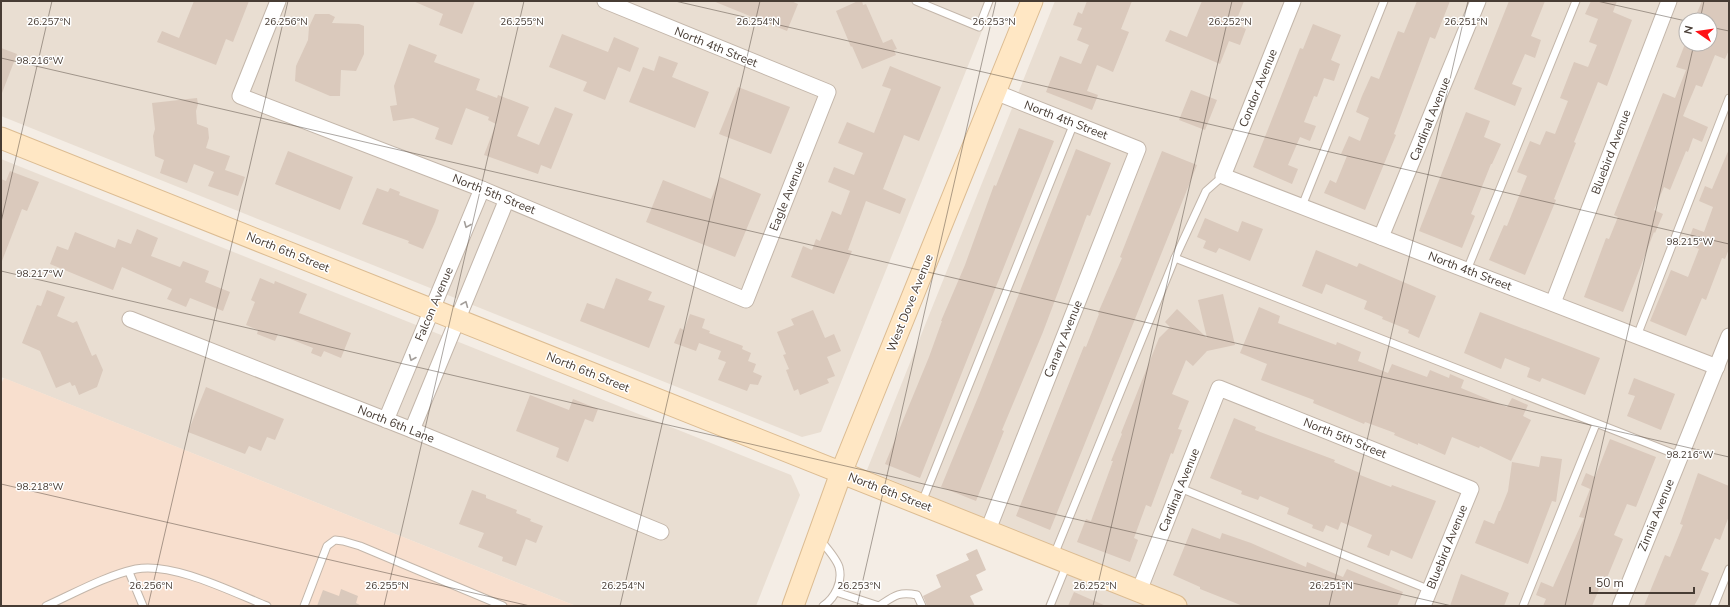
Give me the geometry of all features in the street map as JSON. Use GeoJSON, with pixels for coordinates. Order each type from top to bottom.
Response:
{"type":"FeatureCollection","features":[{"type":"Feature","properties":{"kind":"street","name":"North 5th Street"},"geometry":{"type":"LineString","coordinates":[[278,1],[240,96],[482,189],[746,300]]}},
{"type":"Feature","properties":{"kind":"street","name":"North 4th Street"},"geometry":{"type":"LineString","coordinates":[[605,1],[828,92]]}},
{"type":"Feature","properties":{"kind":"street","name":"West Dove Avenue"},"geometry":{"type":"LineString","coordinates":[[793,606],[841,473],[1032,1]]}},
{"type":"Feature","properties":{"kind":"street","name":"Condor Avenue"},"geometry":{"type":"LineString","coordinates":[[1223,176],[1293,1]]}},
{"type":"Feature","properties":{"kind":"street","name":"Cardinal Avenue"},"geometry":{"type":"LineString","coordinates":[[1381,237],[1478,1]]}},
{"type":"Feature","properties":{"kind":"street","name":"Bluebird Avenue"},"geometry":{"type":"LineString","coordinates":[[1553,303],[1669,1]]}},
{"type":"Feature","properties":{"kind":"street","name":"Eagle Avenue"},"geometry":{"type":"LineString","coordinates":[[746,300],[828,92]]}},
{"type":"Feature","properties":{"kind":"street","name":"North 4th Street"},"geometry":{"type":"LineString","coordinates":[[994,92],[1138,149]]}},
{"type":"Feature","properties":{"kind":"street","name":"North 6th Street"},"geometry":{"type":"LineString","coordinates":[[1,138],[841,473],[988,530],[1139,591],[1166,604]]}},
{"type":"Feature","properties":{"kind":"street","name":"Canary Avenue"},"geometry":{"type":"LineString","coordinates":[[988,530],[1138,149]]}},
{"type":"Feature","properties":{"kind":"street","name":"North 4th Street"},"geometry":{"type":"LineString","coordinates":[[1223,176],[1717,366]]}},
{"type":"Feature","properties":{"kind":"street","name":"Falcon Avenue"},"geometry":{"type":"LineString","coordinates":[[386,420],[482,189]]}},
{"type":"Feature","properties":{"kind":"street"},"geometry":{"type":"LineString","coordinates":[[412,430],[506,199]]}},
{"type":"Feature","properties":{"kind":"street","name":"North 6th Lane"},"geometry":{"type":"LineString","coordinates":[[130,319],[412,430],[661,532]]}},
{"type":"Feature","properties":{"kind":"street","name":"Zinnia Avenue"},"geometry":{"type":"LineString","coordinates":[[1620,606],[1729,336]]}},
{"type":"Feature","properties":{"kind":"street","name":"North 5th Street"},"geometry":{"type":"LineString","coordinates":[[1219,388],[1470,488]]}},
{"type":"Feature","properties":{"kind":"street","name":"Cardinal Avenue"},"geometry":{"type":"LineString","coordinates":[[1139,591],[1219,388]]}},
{"type":"Feature","properties":{"kind":"street","name":"Bluebird Avenue"},"geometry":{"type":"LineString","coordinates":[[1423,606],[1470,488]]}},
{"type":"Feature","properties":{"kind":"lane"},"geometry":{"type":"LineString","coordinates":[[916,1],[979,27],[989,1]]}},
{"type":"Feature","properties":{"kind":"lane"},"geometry":{"type":"LineString","coordinates":[[1302,206],[1384,1]]}},
{"type":"Feature","properties":{"kind":"lane"},"geometry":{"type":"LineString","coordinates":[[1467,270],[1576,1]]}},
{"type":"Feature","properties":{"kind":"lane"},"geometry":{"type":"LineString","coordinates":[[1637,336],[1729,98]]}},
{"type":"Feature","properties":{"kind":"lane"},"geometry":{"type":"LineString","coordinates":[[921,504],[1074,124]]}},
{"type":"Feature","properties":{"kind":"lane"},"geometry":{"type":"LineString","coordinates":[[1050,606],[1060,559],[1176,258],[1206,191],[1223,176]]}},
{"type":"Feature","properties":{"kind":"lane"},"geometry":{"type":"LineString","coordinates":[[1176,258],[1680,456]]}},
{"type":"Feature","properties":{"kind":"lane"},"geometry":{"type":"LineString","coordinates":[[1523,606],[1596,424]]}},
{"type":"Feature","properties":{"kind":"lane"},"geometry":{"type":"LineString","coordinates":[[1180,488],[1430,590]]}},
{"type":"Feature","properties":{"kind":"lane"},"geometry":{"type":"LineString","coordinates":[[818,536],[838,566],[839,579],[836,592],[830,601],[823,606]]}},
{"type":"Feature","properties":{"kind":"lane"},"geometry":{"type":"LineString","coordinates":[[304,606],[326,546],[335,540],[343,540],[503,606]]}},
{"type":"Feature","properties":{"kind":"lane"},"geometry":{"type":"LineString","coordinates":[[46,606],[112,577],[137,569],[167,569],[206,582],[267,606]]}},
{"type":"Feature","properties":{"kind":"lane"},"geometry":{"type":"LineString","coordinates":[[1714,606],[1729,569]]}},
{"type":"Feature","properties":{"kind":"lane"},"geometry":{"type":"LineString","coordinates":[[129,572],[143,606]]}},
{"type":"Feature","properties":{"kind":"lane"},"geometry":{"type":"LineString","coordinates":[[836,592],[879,606],[895,595],[904,592],[917,595],[922,606]]}},
{"type":"Feature","properties":{"kind":"shaded area"},"geometry":{"type":"Polygon","coordinates":[[[1,1],[994,1],[821,432],[802,437],[1,116],[1,1]]]}},
{"type":"Feature","properties":{"kind":"shaded area"},"geometry":{"type":"Polygon","coordinates":[[[1055,1],[1729,1],[1729,606],[1045,606],[1067,552],[867,470],[1055,1]]]}},
{"type":"Feature","properties":{"kind":"shaded area"},"geometry":{"type":"Polygon","coordinates":[[[1,159],[791,475],[800,495],[756,606],[576,606],[1,377],[1,159]]]}},
{"type":"Feature","properties":{"kind":"shaded area"},"geometry":{"type":"Polygon","coordinates":[[[4,378],[576,606],[1,606],[1,384],[4,378]]]}},
{"type":"Feature","properties":{"kind":"building"},"geometry":{"type":"Polygon","coordinates":[[[194,1],[249,1],[233,42],[226,39],[216,65],[157,42],[162,31],[179,38],[194,1]]]}},
{"type":"Feature","properties":{"kind":"building"},"geometry":{"type":"Polygon","coordinates":[[[413,1],[475,1],[462,34],[439,25],[443,14],[413,1]]]}},
{"type":"Feature","properties":{"kind":"building"},"geometry":{"type":"Polygon","coordinates":[[[713,1],[791,1],[798,4],[787,31],[713,1]]]}},
{"type":"Feature","properties":{"kind":"building"},"geometry":{"type":"Polygon","coordinates":[[[858,1],[862,1],[863,5],[866,4],[883,43],[892,39],[897,49],[894,50],[896,55],[862,69],[836,11],[858,1]]]}},
{"type":"Feature","properties":{"kind":"building"},"geometry":{"type":"Polygon","coordinates":[[[1087,1],[1132,1],[1121,29],[1129,32],[1113,72],[1097,65],[1087,91],[1098,95],[1092,110],[1046,92],[1060,56],[1081,64],[1089,45],[1077,40],[1082,28],[1073,25],[1078,12],[1082,14],[1087,1]]]}},
{"type":"Feature","properties":{"kind":"building"},"geometry":{"type":"Polygon","coordinates":[[[1202,1],[1244,1],[1235,24],[1246,29],[1240,45],[1229,41],[1220,64],[1165,41],[1170,30],[1187,37],[1202,1]]]}},
{"type":"Feature","properties":{"kind":"building"},"geometry":{"type":"Polygon","coordinates":[[[1417,1],[1450,1],[1435,39],[1430,37],[1394,134],[1396,135],[1365,210],[1324,193],[1330,180],[1336,183],[1347,156],[1341,154],[1349,136],[1360,141],[1369,118],[1356,112],[1362,96],[1371,76],[1379,79],[1398,31],[1404,33],[1417,1]]]}},
{"type":"Feature","properties":{"kind":"building"},"geometry":{"type":"Polygon","coordinates":[[[1509,1],[1545,1],[1531,36],[1541,40],[1535,58],[1525,54],[1512,84],[1522,88],[1515,106],[1474,89],[1509,1]]]}},
{"type":"Feature","properties":{"kind":"building"},"geometry":{"type":"Polygon","coordinates":[[[1591,1],[1617,1],[1613,12],[1632,20],[1607,86],[1598,82],[1574,142],[1576,143],[1554,199],[1556,200],[1525,275],[1489,260],[1504,225],[1507,226],[1527,176],[1517,172],[1530,141],[1540,145],[1546,131],[1555,134],[1568,101],[1560,98],[1574,62],[1588,67],[1597,45],[1589,42],[1598,19],[1585,14],[1591,1]]]}},
{"type":"Feature","properties":{"kind":"building"},"geometry":{"type":"Polygon","coordinates":[[[1702,1],[1729,1],[1729,50],[1725,59],[1715,55],[1702,87],[1696,85],[1683,116],[1708,127],[1702,142],[1693,138],[1670,190],[1664,187],[1654,210],[1663,214],[1655,233],[1654,232],[1623,312],[1584,297],[1606,238],[1609,239],[1618,217],[1614,215],[1663,93],[1675,98],[1686,70],[1676,67],[1682,52],[1718,52],[1718,12],[1697,12],[1702,1]]]}},
{"type":"Feature","properties":{"kind":"building"},"geometry":{"type":"Polygon","coordinates":[[[315,14],[329,14],[335,17],[332,23],[359,24],[364,26],[364,54],[356,71],[341,70],[340,96],[330,96],[295,81],[296,66],[308,40],[309,27],[315,14]]]}},
{"type":"Feature","properties":{"kind":"building"},"geometry":{"type":"Polygon","coordinates":[[[1313,24],[1341,35],[1331,60],[1340,64],[1334,81],[1324,78],[1317,97],[1314,96],[1304,122],[1316,126],[1310,141],[1300,137],[1288,165],[1298,169],[1292,184],[1253,167],[1300,48],[1303,49],[1313,24]]]}},
{"type":"Feature","properties":{"kind":"building"},"geometry":{"type":"Polygon","coordinates":[[[562,34],[608,52],[614,37],[639,48],[630,72],[618,67],[605,100],[583,91],[587,82],[549,67],[562,34]]]}},
{"type":"Feature","properties":{"kind":"building"},"geometry":{"type":"Polygon","coordinates":[[[409,44],[437,55],[434,62],[480,79],[476,90],[497,98],[498,95],[529,107],[517,136],[539,145],[555,107],[573,114],[551,169],[541,165],[538,174],[484,155],[496,124],[488,120],[489,117],[466,108],[452,145],[435,139],[439,128],[413,118],[393,121],[390,106],[397,105],[394,86],[409,44]]]}},
{"type":"Feature","properties":{"kind":"building"},"geometry":{"type":"Polygon","coordinates":[[[1,48],[17,54],[2,93],[1,93],[1,48]]]}},
{"type":"Feature","properties":{"kind":"building"},"geometry":{"type":"Polygon","coordinates":[[[659,56],[678,63],[672,77],[709,92],[695,128],[629,102],[643,67],[654,71],[659,56]]]}},
{"type":"Feature","properties":{"kind":"building"},"geometry":{"type":"Polygon","coordinates":[[[890,66],[941,87],[919,141],[904,135],[883,189],[906,199],[900,214],[866,201],[848,250],[852,251],[834,294],[791,277],[803,246],[812,250],[816,239],[820,241],[832,211],[841,215],[850,191],[828,182],[834,167],[854,175],[863,153],[838,143],[847,122],[874,133],[891,89],[882,86],[890,66]]]}},
{"type":"Feature","properties":{"kind":"building"},"geometry":{"type":"Polygon","coordinates":[[[738,87],[790,107],[771,154],[719,134],[738,87]]]}},
{"type":"Feature","properties":{"kind":"building"},"geometry":{"type":"Polygon","coordinates":[[[1191,90],[1217,100],[1205,130],[1179,120],[1191,90]]]}},
{"type":"Feature","properties":{"kind":"building"},"geometry":{"type":"Polygon","coordinates":[[[197,98],[197,124],[208,128],[209,138],[206,148],[230,156],[225,170],[245,177],[238,196],[208,186],[214,172],[194,164],[187,183],[160,173],[164,160],[155,156],[153,136],[155,129],[152,103],[197,98]]]}},
{"type":"Feature","properties":{"kind":"building"},"geometry":{"type":"Polygon","coordinates":[[[1466,112],[1490,121],[1484,137],[1501,144],[1491,164],[1471,214],[1475,216],[1462,248],[1419,231],[1466,112]]]}},
{"type":"Feature","properties":{"kind":"building"},"geometry":{"type":"Polygon","coordinates":[[[1019,128],[1054,141],[920,478],[885,464],[929,357],[941,321],[965,265],[994,185],[996,186],[1019,128]]]}},
{"type":"Feature","properties":{"kind":"building"},"geometry":{"type":"Polygon","coordinates":[[[1076,149],[1111,163],[1090,216],[1087,215],[1043,332],[1002,430],[1004,431],[976,501],[941,487],[1076,149]]]}},
{"type":"Feature","properties":{"kind":"building"},"geometry":{"type":"Polygon","coordinates":[[[1729,149],[1729,249],[1725,259],[1722,258],[1706,300],[1702,298],[1686,336],[1650,321],[1671,270],[1688,277],[1699,249],[1687,244],[1693,228],[1704,232],[1713,207],[1699,201],[1705,186],[1712,189],[1729,149]]]}},
{"type":"Feature","properties":{"kind":"building"},"geometry":{"type":"Polygon","coordinates":[[[288,151],[353,177],[340,210],[275,184],[288,151]]]}},
{"type":"Feature","properties":{"kind":"building"},"geometry":{"type":"Polygon","coordinates":[[[1162,151],[1197,165],[1050,530],[1016,516],[1084,346],[1086,347],[1099,314],[1098,313],[1122,258],[1120,257],[1162,151]]]}},
{"type":"Feature","properties":{"kind":"building"},"geometry":{"type":"Polygon","coordinates":[[[10,171],[39,182],[27,211],[22,209],[2,261],[1,179],[6,181],[10,171]]]}},
{"type":"Feature","properties":{"kind":"building"},"geometry":{"type":"Polygon","coordinates":[[[720,177],[761,194],[735,257],[646,222],[663,180],[711,199],[720,177]]]}},
{"type":"Feature","properties":{"kind":"building"},"geometry":{"type":"Polygon","coordinates":[[[377,188],[388,192],[390,188],[400,192],[399,195],[439,210],[423,249],[408,243],[409,241],[362,224],[377,188]]]}},
{"type":"Feature","properties":{"kind":"building"},"geometry":{"type":"Polygon","coordinates":[[[1205,218],[1238,232],[1242,221],[1263,229],[1250,261],[1219,248],[1216,253],[1203,248],[1206,241],[1197,237],[1205,218]]]}},
{"type":"Feature","properties":{"kind":"building"},"geometry":{"type":"Polygon","coordinates":[[[137,229],[158,238],[151,256],[180,267],[183,261],[209,271],[205,282],[230,292],[223,311],[190,298],[186,307],[167,299],[172,289],[122,267],[113,290],[50,264],[57,246],[68,250],[75,232],[115,248],[118,239],[131,244],[137,229]]]}},
{"type":"Feature","properties":{"kind":"building"},"geometry":{"type":"Polygon","coordinates":[[[1316,250],[1357,267],[1359,263],[1436,296],[1419,338],[1408,333],[1409,330],[1382,319],[1383,317],[1364,309],[1367,301],[1326,284],[1322,294],[1302,286],[1316,250]]]}},
{"type":"Feature","properties":{"kind":"building"},"geometry":{"type":"Polygon","coordinates":[[[260,278],[274,284],[275,281],[307,294],[299,313],[351,333],[341,358],[324,351],[321,357],[311,353],[313,348],[278,334],[275,341],[257,334],[258,330],[246,325],[255,302],[251,300],[260,278]]]}},
{"type":"Feature","properties":{"kind":"building"},"geometry":{"type":"Polygon","coordinates":[[[616,278],[652,292],[648,300],[665,306],[649,348],[580,321],[587,303],[604,309],[616,278]]]}},
{"type":"Feature","properties":{"kind":"building"},"geometry":{"type":"Polygon","coordinates":[[[47,290],[65,297],[57,316],[73,323],[77,321],[92,356],[96,354],[103,370],[97,387],[79,395],[75,385],[72,386],[70,382],[56,388],[40,351],[22,343],[37,305],[41,306],[47,290]]]}},
{"type":"Feature","properties":{"kind":"building"},"geometry":{"type":"Polygon","coordinates":[[[1223,294],[1235,345],[1207,351],[1193,366],[1186,360],[1172,394],[1189,401],[1178,429],[1182,430],[1173,454],[1171,453],[1151,507],[1146,505],[1134,538],[1138,540],[1130,562],[1077,542],[1086,519],[1091,521],[1113,461],[1111,461],[1122,434],[1121,433],[1159,338],[1170,327],[1165,322],[1177,309],[1207,338],[1198,300],[1223,294]]]}},
{"type":"Feature","properties":{"kind":"building"},"geometry":{"type":"Polygon","coordinates":[[[1259,307],[1280,316],[1278,323],[1336,345],[1337,342],[1361,352],[1358,361],[1388,373],[1392,364],[1427,377],[1430,370],[1449,378],[1450,374],[1464,380],[1461,388],[1507,407],[1512,398],[1528,405],[1523,416],[1531,420],[1511,461],[1480,446],[1479,448],[1452,437],[1445,455],[1418,443],[1418,445],[1394,435],[1395,433],[1365,422],[1364,424],[1313,403],[1314,400],[1261,380],[1267,364],[1240,353],[1259,307]]]}},
{"type":"Feature","properties":{"kind":"building"},"geometry":{"type":"Polygon","coordinates":[[[813,310],[825,338],[834,334],[841,351],[827,357],[835,376],[827,379],[829,383],[800,395],[798,389],[794,391],[786,370],[789,369],[783,355],[786,354],[777,332],[794,325],[791,319],[813,310]]]}},
{"type":"Feature","properties":{"kind":"building"},"geometry":{"type":"Polygon","coordinates":[[[1480,312],[1600,358],[1585,395],[1542,378],[1540,382],[1527,377],[1530,368],[1505,358],[1501,369],[1464,353],[1480,312]]]}},
{"type":"Feature","properties":{"kind":"building"},"geometry":{"type":"Polygon","coordinates":[[[690,314],[705,319],[702,328],[710,331],[709,333],[743,346],[742,349],[751,353],[748,361],[756,364],[753,372],[762,376],[758,385],[750,384],[747,391],[718,380],[726,362],[718,359],[721,351],[699,343],[696,351],[674,343],[680,328],[684,330],[690,314]]]}},
{"type":"Feature","properties":{"kind":"building"},"geometry":{"type":"Polygon","coordinates":[[[1634,378],[1675,394],[1661,430],[1627,416],[1635,396],[1628,394],[1634,378]]]}},
{"type":"Feature","properties":{"kind":"building"},"geometry":{"type":"Polygon","coordinates":[[[206,387],[284,419],[275,440],[267,437],[261,451],[249,446],[245,454],[188,432],[206,387]]]}},
{"type":"Feature","properties":{"kind":"building"},"geometry":{"type":"Polygon","coordinates":[[[530,395],[569,410],[573,399],[598,409],[593,422],[585,419],[568,462],[556,457],[559,448],[516,431],[530,395]]]}},
{"type":"Feature","properties":{"kind":"building"},"geometry":{"type":"Polygon","coordinates":[[[1234,418],[1256,427],[1255,430],[1335,460],[1334,462],[1360,473],[1360,475],[1391,487],[1392,485],[1436,501],[1412,559],[1391,550],[1389,556],[1367,547],[1372,535],[1341,522],[1338,530],[1326,525],[1323,532],[1312,528],[1313,525],[1287,514],[1289,508],[1260,496],[1258,500],[1241,494],[1242,491],[1210,478],[1234,418]]]}},
{"type":"Feature","properties":{"kind":"building"},"geometry":{"type":"Polygon","coordinates":[[[1610,439],[1656,457],[1636,507],[1627,504],[1614,535],[1623,539],[1602,590],[1599,589],[1592,606],[1543,606],[1546,599],[1536,595],[1541,582],[1553,587],[1584,518],[1579,517],[1590,489],[1581,485],[1586,473],[1595,477],[1610,439]]]}},
{"type":"Feature","properties":{"kind":"building"},"geometry":{"type":"Polygon","coordinates":[[[1541,456],[1562,459],[1556,502],[1552,501],[1528,564],[1475,543],[1484,520],[1494,524],[1500,511],[1508,491],[1512,462],[1539,467],[1541,456]]]}},
{"type":"Feature","properties":{"kind":"building"},"geometry":{"type":"Polygon","coordinates":[[[1698,473],[1729,486],[1729,516],[1720,540],[1715,538],[1701,570],[1709,573],[1694,606],[1644,606],[1665,555],[1670,557],[1683,525],[1680,524],[1698,473]]]}},
{"type":"Feature","properties":{"kind":"building"},"geometry":{"type":"Polygon","coordinates":[[[472,490],[486,495],[486,498],[517,510],[516,513],[543,526],[536,543],[526,539],[516,566],[502,561],[503,557],[478,547],[484,533],[459,524],[472,490]]]}},
{"type":"Feature","properties":{"kind":"building"},"geometry":{"type":"Polygon","coordinates":[[[1192,528],[1220,539],[1222,533],[1251,543],[1306,567],[1307,562],[1343,577],[1347,569],[1403,592],[1397,606],[1243,606],[1200,589],[1200,587],[1173,575],[1192,528]]]}},
{"type":"Feature","properties":{"kind":"building"},"geometry":{"type":"Polygon","coordinates":[[[977,549],[986,570],[976,575],[983,590],[970,596],[975,606],[927,606],[923,596],[941,587],[936,575],[969,560],[966,554],[977,549]]]}},
{"type":"Feature","properties":{"kind":"building"},"geometry":{"type":"Polygon","coordinates":[[[1461,574],[1509,593],[1504,606],[1450,606],[1461,574]]]}},
{"type":"Feature","properties":{"kind":"building"},"geometry":{"type":"Polygon","coordinates":[[[341,589],[358,596],[356,603],[362,606],[317,606],[323,590],[339,596],[341,589]]]}},
{"type":"Feature","properties":{"kind":"building"},"geometry":{"type":"Polygon","coordinates":[[[1074,592],[1106,606],[1068,606],[1074,592]]]}}]}
